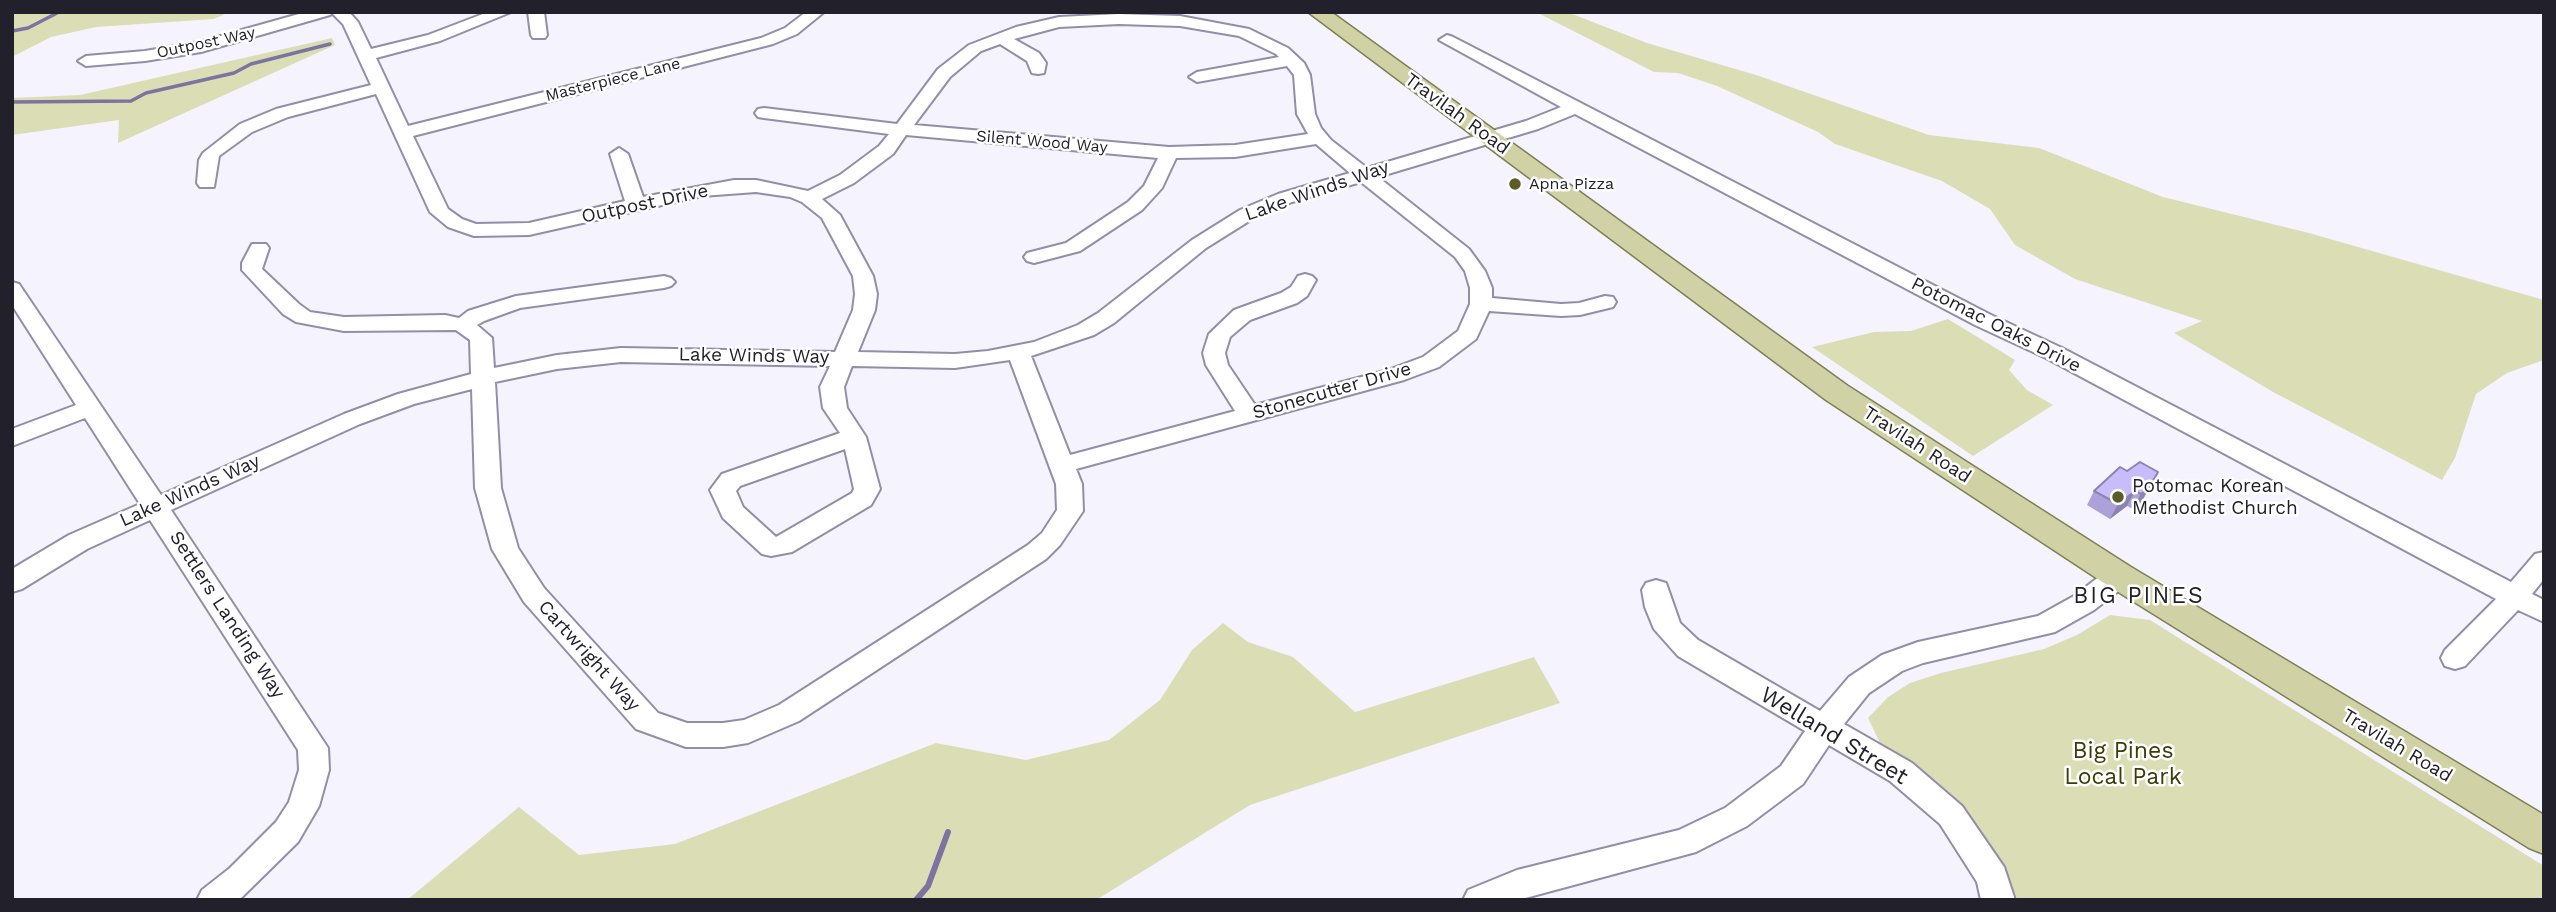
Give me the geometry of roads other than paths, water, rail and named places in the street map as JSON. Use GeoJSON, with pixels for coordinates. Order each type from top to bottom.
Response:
{"type":"FeatureCollection","features":[{"type":"Feature","properties":{"kind":"main road","name":"Travilah Road"},"geometry":{"type":"LineString","coordinates":[[1318,12],[1837,393],[2119,576],[2544,836]]}},
{"type":"Feature","properties":{"kind":"street","name":"Outpost Way"},"geometry":{"type":"LineString","coordinates":[[86,61],[145,56],[201,47],[324,12]]}},
{"type":"Feature","properties":{"kind":"street","name":"Outpost Drive"},"geometry":{"type":"LineString","coordinates":[[339,12],[350,22],[440,212],[454,223],[474,230],[529,229],[702,190],[734,186],[776,188],[809,198],[830,215],[863,276],[866,293],[864,310],[832,387],[835,408],[853,437],[867,489],[862,499],[783,545],[771,547],[732,512],[723,490],[731,480],[853,437]]}},
{"type":"Feature","properties":{"kind":"street"},"geometry":{"type":"LineString","coordinates":[[365,56],[435,38],[503,12]]}},
{"type":"Feature","properties":{"kind":"street"},"geometry":{"type":"LineString","coordinates":[[536,12],[538,35]]}},
{"type":"Feature","properties":{"kind":"street","name":"Masterpiece Lane"},"geometry":{"type":"LineString","coordinates":[[403,133],[767,41],[791,31],[816,12]]}},
{"type":"Feature","properties":{"kind":"street"},"geometry":{"type":"LineString","coordinates":[[809,198],[865,168],[886,150],[954,62],[975,48],[1000,37],[1042,25],[1077,20],[1182,17],[1244,32],[1268,43],[1292,60],[1302,75],[1306,114],[1320,138],[1462,253],[1475,271],[1481,304],[1561,310],[1580,309],[1605,302]]}},
{"type":"Feature","properties":{"kind":"street"},"geometry":{"type":"LineString","coordinates":[[1000,37],[1033,57],[1038,63],[1038,69]]}},
{"type":"Feature","properties":{"kind":"street","name":"Potomac Oaks Drive"},"geometry":{"type":"LineString","coordinates":[[1447,40],[1983,320],[2054,353],[2544,612]]}},
{"type":"Feature","properties":{"kind":"street"},"geometry":{"type":"LineString","coordinates":[[1197,77],[1292,60]]}},
{"type":"Feature","properties":{"kind":"street"},"geometry":{"type":"LineString","coordinates":[[207,183],[208,160],[212,153],[246,128],[282,113],[380,88]]}},
{"type":"Feature","properties":{"kind":"street","name":"Lake Winds Way"},"geometry":{"type":"LineString","coordinates":[[12,582],[78,541],[352,419],[406,399],[484,377],[557,362],[621,355],[955,361],[1018,352],[1064,339],[1105,318],[1199,244],[1247,214],[1285,198],[1532,125],[1576,107]]}},
{"type":"Feature","properties":{"kind":"street","name":"Silent Wood Way"},"geometry":{"type":"LineString","coordinates":[[764,113],[902,129],[1169,153],[1235,151],[1320,138]]}},
{"type":"Feature","properties":{"kind":"street"},"geometry":{"type":"LineString","coordinates":[[1034,257],[1073,247],[1135,206],[1152,188],[1169,153]]}},
{"type":"Feature","properties":{"kind":"street"},"geometry":{"type":"LineString","coordinates":[[619,154],[636,205]]}},
{"type":"Feature","properties":{"kind":"street"},"geometry":{"type":"LineString","coordinates":[[259,248],[252,263],[252,270],[291,309],[304,317],[344,324],[445,322],[463,325],[476,316],[516,302],[664,282]]}},
{"type":"Feature","properties":{"kind":"street"},"geometry":{"type":"LineString","coordinates":[[1251,415],[1217,365],[1214,353],[1220,334],[1242,315],[1289,298],[1299,291],[1306,280]]}},
{"type":"Feature","properties":{"kind":"street","name":"Settlers Landing Way"},"geometry":{"type":"LineString","coordinates":[[12,288],[313,748],[314,770],[303,806],[287,832],[242,878],[214,900]]}},
{"type":"Feature","properties":{"kind":"street","name":"Stonecutter Drive"},"geometry":{"type":"LineString","coordinates":[[1062,465],[1251,415],[1431,362],[1468,334],[1481,304]]}},
{"type":"Feature","properties":{"kind":"street","name":"Cartwright Way"},"geometry":{"type":"LineString","coordinates":[[463,325],[481,338],[488,488],[505,549],[534,595],[647,721],[686,735],[723,735],[748,731],[789,713],[1037,552],[1051,539],[1070,511],[1069,484],[1018,352]]}},
{"type":"Feature","properties":{"kind":"street"},"geometry":{"type":"LineString","coordinates":[[12,438],[92,407]]}},
{"type":"Feature","properties":{"kind":"street"},"geometry":{"type":"LineString","coordinates":[[2455,658],[2514,597],[2544,561]]}},
{"type":"Feature","properties":{"kind":"street"},"geometry":{"type":"LineString","coordinates":[[1480,900],[1517,885],[1685,842],[1736,817],[1792,775],[1824,727],[1859,685],[1892,663],[1918,653],[2045,625],[2084,603],[2119,576]]}},
{"type":"Feature","properties":{"kind":"street","name":"Welland Street"},"geometry":{"type":"LineString","coordinates":[[1656,590],[1659,607],[1668,629],[1688,648],[1901,772],[1951,816],[1992,877],[1998,900]]}},
{"type":"Feature","properties":{"kind":"waterway"},"geometry":{"type":"LineString","coordinates":[[12,31],[28,28],[59,12]]}},
{"type":"Feature","properties":{"kind":"waterway"},"geometry":{"type":"LineString","coordinates":[[12,102],[131,101],[146,93],[234,73],[251,64],[330,44]]}},
{"type":"Feature","properties":{"kind":"waterway"},"geometry":{"type":"LineString","coordinates":[[916,900],[928,886],[948,832]]}},
{"type":"Feature","properties":{"kind":"place","name":"Apna Pizza"},"geometry":{"type":"Point","coordinates":[1515,184]}},
{"type":"Feature","properties":{"kind":"place","name":"Potomac Korean Methodist Church"},"geometry":{"type":"Point","coordinates":[2118,497]}},
{"type":"Feature","properties":{"kind":"district","name":"BIG PINES"},"geometry":{"type":"Point","coordinates":[2139,596]}},
{"type":"Feature","properties":{"kind":"park label","name":"Big Pines Local Park"},"geometry":{"type":"Point","coordinates":[2123,764]}}]}
